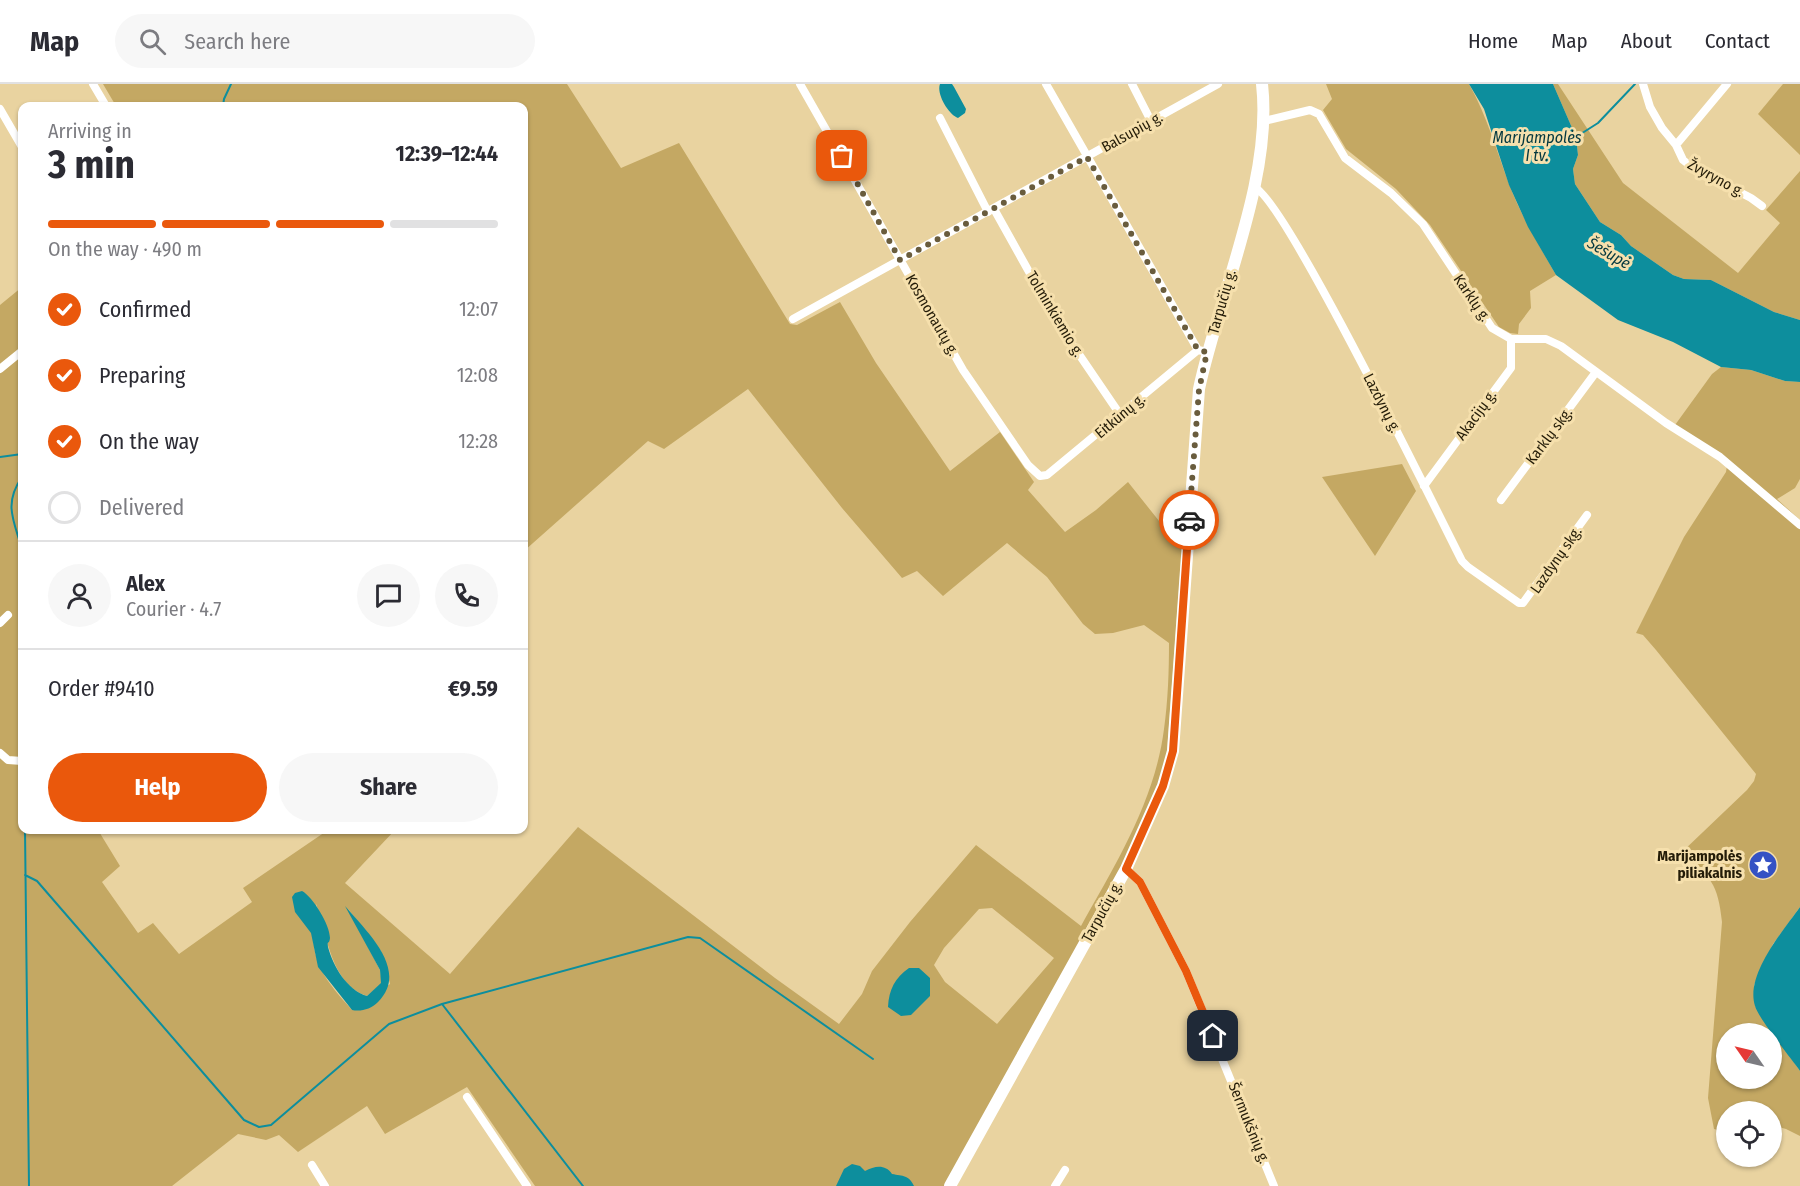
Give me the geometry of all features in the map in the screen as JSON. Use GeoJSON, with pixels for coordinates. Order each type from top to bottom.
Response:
{"type":"FeatureCollection","features":[{"type":"Feature","properties":{"kind":"main road","name":"Tarpučių g."},"geometry":{"type":"LineString","coordinates":[[950,1186],[1126,869],[1163,786],[1173,751],[1195,426],[1203,351],[1254,188],[1264,121],[1262,84]]}},
{"type":"Feature","properties":{"kind":"street"},"geometry":{"type":"LineString","coordinates":[[93,84],[104,102]]}},
{"type":"Feature","properties":{"kind":"street","name":"Kosmonautų g."},"geometry":{"type":"LineString","coordinates":[[800,84],[963,370],[1029,465],[1040,476]]}},
{"type":"Feature","properties":{"kind":"street"},"geometry":{"type":"LineString","coordinates":[[1046,84],[1203,351]]}},
{"type":"Feature","properties":{"kind":"street"},"geometry":{"type":"LineString","coordinates":[[1132,84],[1151,121]]}},
{"type":"Feature","properties":{"kind":"street","name":"Balsupių g."},"geometry":{"type":"LineString","coordinates":[[793,319],[1087,157],[1204,88],[1218,84]]}},
{"type":"Feature","properties":{"kind":"street","name":"Žvyryno g."},"geometry":{"type":"LineString","coordinates":[[1643,84],[1656,118],[1676,145],[1683,160],[1693,168],[1762,206]]}},
{"type":"Feature","properties":{"kind":"street"},"geometry":{"type":"LineString","coordinates":[[1676,145],[1727,84]]}},
{"type":"Feature","properties":{"kind":"street"},"geometry":{"type":"LineString","coordinates":[[0,109],[18,140]]}},
{"type":"Feature","properties":{"kind":"street","name":"Karklų g."},"geometry":{"type":"LineString","coordinates":[[1264,121],[1310,110],[1319,114],[1345,158],[1412,211],[1492,328],[1511,339]]}},
{"type":"Feature","properties":{"kind":"street","name":"Tolminkiemio g."},"geometry":{"type":"LineString","coordinates":[[940,118],[1057,322],[1121,416]]}},
{"type":"Feature","properties":{"kind":"street","name":"Lazdynų g."},"geometry":{"type":"LineString","coordinates":[[1254,188],[1262,192],[1282,220],[1334,310],[1462,561],[1519,603],[1523,603]]}},
{"type":"Feature","properties":{"kind":"street"},"geometry":{"type":"LineString","coordinates":[[1511,339],[1546,339],[1561,346],[1666,423],[1720,457],[1800,525]]}},
{"type":"Feature","properties":{"kind":"street","name":"Akacijų g."},"geometry":{"type":"LineString","coordinates":[[1424,486],[1511,368],[1511,339]]}},
{"type":"Feature","properties":{"kind":"street","name":"Eitkūnų g."},"geometry":{"type":"LineString","coordinates":[[1040,476],[1047,475],[1203,351]]}},
{"type":"Feature","properties":{"kind":"street"},"geometry":{"type":"LineString","coordinates":[[0,369],[18,354]]}},
{"type":"Feature","properties":{"kind":"street","name":"Karklų skg."},"geometry":{"type":"LineString","coordinates":[[1501,500],[1596,372]]}},
{"type":"Feature","properties":{"kind":"street","name":"Lazdynų skg."},"geometry":{"type":"LineString","coordinates":[[1523,603],[1587,515]]}},
{"type":"Feature","properties":{"kind":"street"},"geometry":{"type":"LineString","coordinates":[[0,623],[8,615]]}},
{"type":"Feature","properties":{"kind":"street"},"geometry":{"type":"LineString","coordinates":[[0,753],[18,761]]}},
{"type":"Feature","properties":{"kind":"street","name":"Šermukšnių g."},"geometry":{"type":"LineString","coordinates":[[1126,869],[1140,882],[1186,971],[1275,1186]]}},
{"type":"Feature","properties":{"kind":"street"},"geometry":{"type":"LineString","coordinates":[[467,1097],[527,1186]]}},
{"type":"Feature","properties":{"kind":"street"},"geometry":{"type":"LineString","coordinates":[[312,1165],[325,1186]]}},
{"type":"Feature","properties":{"kind":"street"},"geometry":{"type":"LineString","coordinates":[[1055,1186],[1065,1170]]}},
{"type":"Feature","properties":{"kind":"shaded area"},"geometry":{"type":"Polygon","coordinates":[[[103,84],[567,84],[621,168],[679,143],[790,324],[797,325],[840,302],[876,363],[950,471],[1000,432],[1034,482],[1028,490],[1065,532],[1096,510],[1128,482],[1171,536],[1177,494],[1186,494],[1166,766],[1138,836],[946,1186],[535,1186],[467,1087],[385,1134],[367,1106],[298,1152],[279,1135],[266,1140],[238,1134],[172,1186],[0,1186],[0,305],[18,290],[18,834],[100,834],[120,866],[102,882],[138,933],[153,923],[179,954],[252,902],[243,888],[322,834],[391,834],[345,883],[450,974],[578,827],[775,978],[839,1024],[862,994],[872,971],[910,922],[976,845],[1081,926],[1132,832],[1152,782],[1165,718],[1169,643],[1144,625],[1113,633],[1095,634],[1083,624],[1047,577],[1007,543],[943,596],[917,571],[902,578],[842,508],[748,389],[664,449],[648,441],[528,547],[528,102],[114,102],[103,84]],[[316,904],[313,937],[318,962],[330,984],[352,1010],[390,984],[381,951],[348,909],[380,970],[382,983],[367,996],[355,990],[338,970],[327,943],[316,904]],[[992,908],[979,909],[944,948],[934,965],[945,982],[997,1024],[1054,958],[992,908]]]}},
{"type":"Feature","properties":{"kind":"shaded area"},"geometry":{"type":"Polygon","coordinates":[[[1326,84],[1469,84],[1486,120],[1519,208],[1556,275],[1530,291],[1531,308],[1519,324],[1518,334],[1510,333],[1499,327],[1430,225],[1396,189],[1346,149],[1323,110],[1332,99],[1326,84]]]}},
{"type":"Feature","properties":{"kind":"shaded area"},"geometry":{"type":"Polygon","coordinates":[[[1553,84],[1558,84],[1623,183],[1738,273],[1780,223],[1766,210],[1800,171],[1800,320],[1774,312],[1711,280],[1684,279],[1673,275],[1631,246],[1621,235],[1600,222],[1575,184],[1573,169],[1578,155],[1576,137],[1553,84]]]}},
{"type":"Feature","properties":{"kind":"shaded area"},"geometry":{"type":"Polygon","coordinates":[[[1783,84],[1800,84],[1800,155],[1758,114],[1783,84]]]}},
{"type":"Feature","properties":{"kind":"shaded area"},"geometry":{"type":"Polygon","coordinates":[[[1721,367],[1751,370],[1785,381],[1800,382],[1800,479],[1795,488],[1777,499],[1800,520],[1800,907],[1773,944],[1754,985],[1755,1006],[1767,1023],[1716,1023],[1716,1089],[1782,1089],[1782,1045],[1800,1071],[1800,1136],[1782,1128],[1782,1101],[1716,1101],[1716,1130],[1714,1129],[1708,1098],[1722,922],[1718,898],[1711,882],[1700,868],[1681,853],[1747,790],[1756,774],[1656,650],[1643,635],[1636,633],[1684,537],[1726,472],[1728,459],[1675,425],[1712,374],[1721,367]]]}},
{"type":"Feature","properties":{"kind":"shaded area"},"geometry":{"type":"Polygon","coordinates":[[[1402,464],[1416,491],[1375,556],[1322,477],[1402,464]]]}},
{"type":"Feature","properties":{"kind":"water"},"geometry":{"type":"Polygon","coordinates":[[[940,84],[952,84],[966,109],[965,113],[958,118],[944,104],[940,84]]]}},
{"type":"Feature","properties":{"kind":"water","name":"Marijampolės I tv."},"geometry":{"type":"Polygon","coordinates":[[[1469,84],[1553,84],[1576,137],[1578,155],[1573,169],[1575,184],[1600,222],[1621,235],[1631,246],[1673,275],[1684,279],[1711,280],[1774,312],[1800,320],[1800,382],[1785,381],[1751,370],[1721,367],[1673,342],[1618,320],[1556,275],[1528,227],[1509,185],[1484,109],[1469,84]]]}},
{"type":"Feature","properties":{"kind":"water"},"geometry":{"type":"Polygon","coordinates":[[[302,891],[316,905],[324,919],[330,938],[328,947],[337,969],[347,983],[367,996],[381,983],[380,970],[345,906],[381,951],[387,964],[389,977],[387,990],[372,1006],[362,1010],[352,1010],[318,967],[311,933],[295,912],[292,897],[295,893],[302,891]]]}},
{"type":"Feature","properties":{"kind":"water"},"geometry":{"type":"Polygon","coordinates":[[[1800,907],[1800,1071],[1782,1047],[1782,1023],[1764,1023],[1755,1006],[1753,994],[1755,981],[1760,967],[1800,907]]]}},
{"type":"Feature","properties":{"kind":"water"},"geometry":{"type":"Polygon","coordinates":[[[909,968],[919,968],[930,978],[930,996],[911,1015],[901,1016],[888,1007],[891,989],[909,968]]]}},
{"type":"Feature","properties":{"kind":"water"},"geometry":{"type":"Polygon","coordinates":[[[852,1164],[860,1166],[865,1171],[883,1167],[892,1174],[908,1178],[914,1186],[836,1186],[844,1169],[852,1164]]]}},
{"type":"Feature","properties":{"kind":"waterway"},"geometry":{"type":"LineString","coordinates":[[224,102],[231,84]]}},
{"type":"Feature","properties":{"kind":"waterway"},"geometry":{"type":"LineString","coordinates":[[1576,137],[1598,123],[1635,84]]}},
{"type":"Feature","properties":{"kind":"waterway"},"geometry":{"type":"LineString","coordinates":[[0,457],[18,455]]}},
{"type":"Feature","properties":{"kind":"waterway"},"geometry":{"type":"LineString","coordinates":[[18,484],[12,504],[13,521],[18,537]]}},
{"type":"Feature","properties":{"kind":"waterway"},"geometry":{"type":"LineString","coordinates":[[25,834],[29,1186]]}},
{"type":"Feature","properties":{"kind":"waterway"},"geometry":{"type":"LineString","coordinates":[[25,875],[37,881],[244,1120],[259,1127],[271,1125],[389,1024],[442,1004],[688,937],[700,938],[873,1059]]}},
{"type":"Feature","properties":{"kind":"waterway"},"geometry":{"type":"LineString","coordinates":[[442,1004],[583,1186]]}},
{"type":"Feature","properties":{"kind":"way so far"},"geometry":{"type":"LineString","coordinates":[[842,156],[900,260],[1087,157],[1198,350],[1207,352],[1199,390],[1195,426],[1189,520]]}},
{"type":"Feature","properties":{"kind":"place","name":"Marijampolės piliakalnis"},"geometry":{"type":"Point","coordinates":[1763,865]}},
{"type":"Feature","properties":{"kind":"route"},"geometry":{"type":"LineString","coordinates":[[1189,520],[1173,751],[1163,786],[1126,869],[1140,882],[1186,971],[1213,1036]]}},
{"type":"Feature","properties":{"kind":"water label","name":"Šešupė"},"geometry":{"type":"Point","coordinates":[1609,253]}}]}
